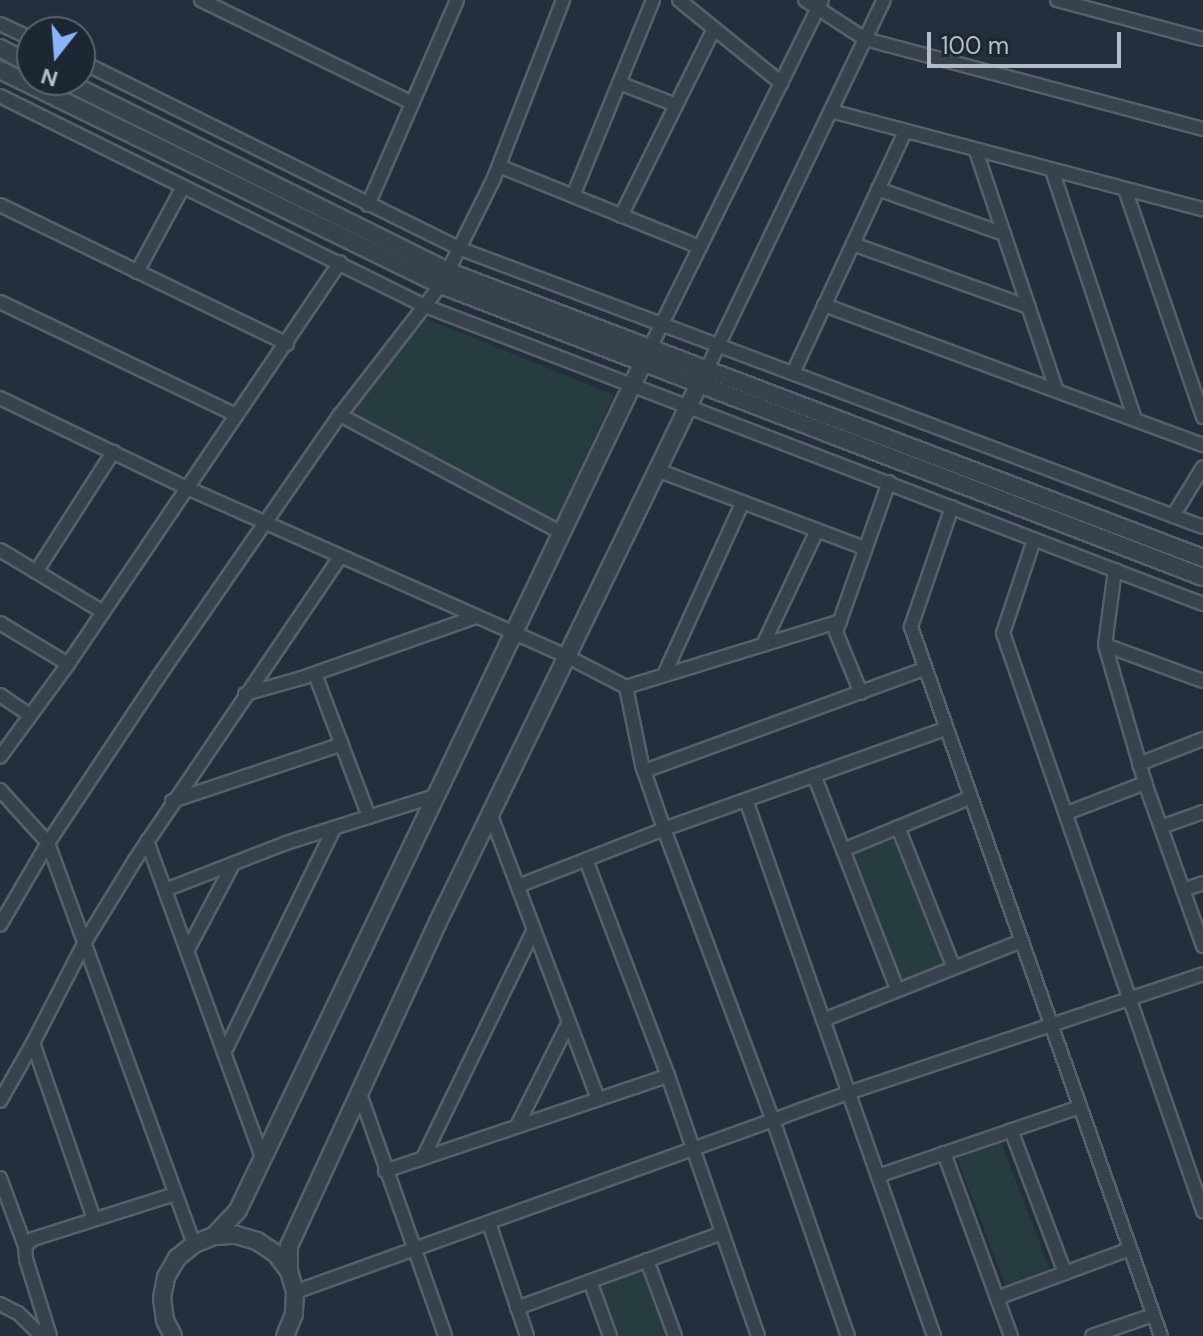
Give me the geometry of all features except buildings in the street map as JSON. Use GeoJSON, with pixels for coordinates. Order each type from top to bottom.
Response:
{"type":"FeatureCollection","features":[{"type":"Feature","properties":{"kind":"street"},"geometry":{"type":"LineString","coordinates":[[201,0],[412,103]]}},
{"type":"Feature","properties":{"kind":"street"},"geometry":{"type":"LineString","coordinates":[[368,205],[457,0]]}},
{"type":"Feature","properties":{"kind":"street"},"geometry":{"type":"LineString","coordinates":[[0,925],[48,843],[265,523],[340,415],[444,278],[499,166],[563,0]]}},
{"type":"Feature","properties":{"kind":"street"},"geometry":{"type":"LineString","coordinates":[[573,196],[653,0]]}},
{"type":"Feature","properties":{"kind":"street"},"geometry":{"type":"LineString","coordinates":[[679,0],[781,83]]}},
{"type":"Feature","properties":{"kind":"street"},"geometry":{"type":"LineString","coordinates":[[805,0],[819,5],[865,39],[1203,129]]}},
{"type":"Feature","properties":{"kind":"street"},"geometry":{"type":"LineString","coordinates":[[285,1336],[294,1314],[295,1292],[289,1271],[289,1246],[490,813],[884,0]]}},
{"type":"Feature","properties":{"kind":"street"},"geometry":{"type":"LineString","coordinates":[[1057,0],[1203,39]]}},
{"type":"Feature","properties":{"kind":"street"},"geometry":{"type":"LineString","coordinates":[[214,1236],[238,1210],[560,532],[819,5]]}},
{"type":"Feature","properties":{"kind":"street"},"geometry":{"type":"LineString","coordinates":[[621,216],[714,29]]}},
{"type":"Feature","properties":{"kind":"street"},"geometry":{"type":"LineString","coordinates":[[96,69],[458,248],[1203,527]]}},
{"type":"Feature","properties":{"kind":"street"},"geometry":{"type":"LineString","coordinates":[[0,70],[444,278],[1203,577]]}},
{"type":"Feature","properties":{"kind":"street"},"geometry":{"type":"LineString","coordinates":[[619,83],[676,105]]}},
{"type":"Feature","properties":{"kind":"street"},"geometry":{"type":"LineString","coordinates":[[0,96],[425,306],[1203,604]]}},
{"type":"Feature","properties":{"kind":"street"},"geometry":{"type":"LineString","coordinates":[[94,96],[444,278]]}},
{"type":"Feature","properties":{"kind":"street"},"geometry":{"type":"LineString","coordinates":[[831,111],[1203,209]]}},
{"type":"Feature","properties":{"kind":"street"},"geometry":{"type":"LineString","coordinates":[[793,373],[905,132]]}},
{"type":"Feature","properties":{"kind":"street"},"geometry":{"type":"LineString","coordinates":[[976,151],[1057,391]]}},
{"type":"Feature","properties":{"kind":"street"},"geometry":{"type":"LineString","coordinates":[[499,166],[699,247]]}},
{"type":"Feature","properties":{"kind":"street"},"geometry":{"type":"LineString","coordinates":[[1052,170],[1135,419]]}},
{"type":"Feature","properties":{"kind":"street"},"geometry":{"type":"LineString","coordinates":[[137,272],[183,187]]}},
{"type":"Feature","properties":{"kind":"street"},"geometry":{"type":"LineString","coordinates":[[878,189],[1004,234]]}},
{"type":"Feature","properties":{"kind":"street"},"geometry":{"type":"LineString","coordinates":[[1125,189],[1203,417]]}},
{"type":"Feature","properties":{"kind":"street"},"geometry":{"type":"LineString","coordinates":[[0,205],[287,344]]}},
{"type":"Feature","properties":{"kind":"street"},"geometry":{"type":"LineString","coordinates":[[853,244],[1029,307]]}},
{"type":"Feature","properties":{"kind":"street"},"geometry":{"type":"LineString","coordinates":[[0,757],[68,664],[340,263]]}},
{"type":"Feature","properties":{"kind":"street"},"geometry":{"type":"LineString","coordinates":[[0,302],[236,415]]}},
{"type":"Feature","properties":{"kind":"street"},"geometry":{"type":"LineString","coordinates":[[824,305],[1203,445]]}},
{"type":"Feature","properties":{"kind":"street"},"geometry":{"type":"LineString","coordinates":[[702,378],[1203,558]]}},
{"type":"Feature","properties":{"kind":"street"},"geometry":{"type":"LineString","coordinates":[[0,398],[187,488],[566,656],[626,687],[840,621]]}},
{"type":"Feature","properties":{"kind":"street"},"geometry":{"type":"LineString","coordinates":[[340,415],[560,532]]}},
{"type":"Feature","properties":{"kind":"street"},"geometry":{"type":"LineString","coordinates":[[36,572],[113,452]]}},
{"type":"Feature","properties":{"kind":"street"},"geometry":{"type":"LineString","coordinates":[[1173,516],[1203,467]]}},
{"type":"Feature","properties":{"kind":"street"},"geometry":{"type":"LineString","coordinates":[[657,470],[865,548]]}},
{"type":"Feature","properties":{"kind":"street"},"geometry":{"type":"LineString","coordinates":[[861,693],[836,632],[889,482]]}},
{"type":"Feature","properties":{"kind":"street"},"geometry":{"type":"LineString","coordinates":[[664,675],[743,502]]}},
{"type":"Feature","properties":{"kind":"street"},"geometry":{"type":"LineString","coordinates":[[952,507],[911,627],[1161,1336]]}},
{"type":"Feature","properties":{"kind":"street"},"geometry":{"type":"LineString","coordinates":[[763,645],[817,530]]}},
{"type":"Feature","properties":{"kind":"street"},"geometry":{"type":"LineString","coordinates":[[1034,540],[1003,633],[1203,1211]]}},
{"type":"Feature","properties":{"kind":"street"},"geometry":{"type":"LineString","coordinates":[[0,550],[103,612]]}},
{"type":"Feature","properties":{"kind":"street"},"geometry":{"type":"LineString","coordinates":[[0,1101],[86,940],[172,801],[340,557]]}},
{"type":"Feature","properties":{"kind":"street"},"geometry":{"type":"LineString","coordinates":[[1115,570],[1105,645],[1145,783],[1203,946]]}},
{"type":"Feature","properties":{"kind":"street"},"geometry":{"type":"LineString","coordinates":[[245,694],[315,674],[475,617]]}},
{"type":"Feature","properties":{"kind":"street"},"geometry":{"type":"LineString","coordinates":[[0,623],[68,664]]}},
{"type":"Feature","properties":{"kind":"street"},"geometry":{"type":"LineString","coordinates":[[1105,645],[1203,681]]}},
{"type":"Feature","properties":{"kind":"street"},"geometry":{"type":"LineString","coordinates":[[644,771],[925,669]]}},
{"type":"Feature","properties":{"kind":"street"},"geometry":{"type":"LineString","coordinates":[[315,674],[369,817]]}},
{"type":"Feature","properties":{"kind":"street"},"geometry":{"type":"LineString","coordinates":[[626,687],[644,771],[773,1120],[848,1336]]}},
{"type":"Feature","properties":{"kind":"street"},"geometry":{"type":"LineString","coordinates":[[0,695],[30,715]]}},
{"type":"Feature","properties":{"kind":"street"},"geometry":{"type":"LineString","coordinates":[[518,886],[664,829],[945,729]]}},
{"type":"Feature","properties":{"kind":"street"},"geometry":{"type":"LineString","coordinates":[[1139,764],[1203,739]]}},
{"type":"Feature","properties":{"kind":"street"},"geometry":{"type":"LineString","coordinates":[[172,801],[342,744]]}},
{"type":"Feature","properties":{"kind":"street"},"geometry":{"type":"LineString","coordinates":[[814,775],[897,989]]}},
{"type":"Feature","properties":{"kind":"street"},"geometry":{"type":"LineString","coordinates":[[1067,813],[1145,783]]}},
{"type":"Feature","properties":{"kind":"street"},"geometry":{"type":"LineString","coordinates":[[0,790],[48,843],[86,940],[194,1244]]}},
{"type":"Feature","properties":{"kind":"street"},"geometry":{"type":"LineString","coordinates":[[165,890],[334,828],[435,796]]}},
{"type":"Feature","properties":{"kind":"street"},"geometry":{"type":"LineString","coordinates":[[843,850],[969,798]]}},
{"type":"Feature","properties":{"kind":"street"},"geometry":{"type":"LineString","coordinates":[[746,800],[934,1336]]}},
{"type":"Feature","properties":{"kind":"street"},"geometry":{"type":"LineString","coordinates":[[1161,827],[1203,812]]}},
{"type":"Feature","properties":{"kind":"street"},"geometry":{"type":"LineString","coordinates":[[490,813],[598,1099]]}},
{"type":"Feature","properties":{"kind":"street"},"geometry":{"type":"LineString","coordinates":[[898,827],[953,966]]}},
{"type":"Feature","properties":{"kind":"street"},"geometry":{"type":"LineString","coordinates":[[224,1053],[334,828]]}},
{"type":"Feature","properties":{"kind":"street"},"geometry":{"type":"LineString","coordinates":[[147,841],[263,1159]]}},
{"type":"Feature","properties":{"kind":"street"},"geometry":{"type":"LineString","coordinates":[[586,860],[668,1076],[758,1336]]}},
{"type":"Feature","properties":{"kind":"street"},"geometry":{"type":"LineString","coordinates":[[187,951],[233,864]]}},
{"type":"Feature","properties":{"kind":"street"},"geometry":{"type":"LineString","coordinates":[[1183,890],[1203,883]]}},
{"type":"Feature","properties":{"kind":"street"},"geometry":{"type":"LineString","coordinates":[[423,1158],[534,929]]}},
{"type":"Feature","properties":{"kind":"street"},"geometry":{"type":"LineString","coordinates":[[823,1020],[1022,941]]}},
{"type":"Feature","properties":{"kind":"street"},"geometry":{"type":"LineString","coordinates":[[295,1292],[848,1093],[1203,974]]}},
{"type":"Feature","properties":{"kind":"street"},"geometry":{"type":"LineString","coordinates":[[517,1126],[569,1022]]}},
{"type":"Feature","properties":{"kind":"street"},"geometry":{"type":"LineString","coordinates":[[33,1043],[94,1219]]}},
{"type":"Feature","properties":{"kind":"street"},"geometry":{"type":"LineString","coordinates":[[385,1171],[668,1076]]}},
{"type":"Feature","properties":{"kind":"street"},"geometry":{"type":"LineString","coordinates":[[360,1094],[411,1250],[445,1336]]}},
{"type":"Feature","properties":{"kind":"street"},"geometry":{"type":"LineString","coordinates":[[878,1176],[1079,1107]]}},
{"type":"Feature","properties":{"kind":"street"},"geometry":{"type":"LineString","coordinates":[[1011,1130],[1065,1273]]}},
{"type":"Feature","properties":{"kind":"street"},"geometry":{"type":"LineString","coordinates":[[944,1153],[1011,1336]]}},
{"type":"Feature","properties":{"kind":"street"},"geometry":{"type":"LineString","coordinates":[[0,1178],[25,1246],[26,1259],[50,1336]]}},
{"type":"Feature","properties":{"kind":"street"},"geometry":{"type":"LineString","coordinates":[[25,1246],[33,1239],[175,1194]]}},
{"type":"Feature","properties":{"kind":"street"},"geometry":{"type":"LineString","coordinates":[[489,1223],[527,1336]]}},
{"type":"Feature","properties":{"kind":"street"},"geometry":{"type":"LineString","coordinates":[[517,1308],[722,1233]]}},
{"type":"Feature","properties":{"kind":"street"},"geometry":{"type":"LineString","coordinates":[[173,1336],[165,1320],[162,1298],[166,1277],[177,1258],[194,1244],[214,1236],[236,1235],[257,1241],[276,1254],[289,1271]]}},
{"type":"Feature","properties":{"kind":"street"},"geometry":{"type":"LineString","coordinates":[[997,1298],[1130,1249]]}},
{"type":"Feature","properties":{"kind":"street"},"geometry":{"type":"LineString","coordinates":[[647,1260],[675,1336]]}},
{"type":"Feature","properties":{"kind":"street"},"geometry":{"type":"LineString","coordinates":[[590,1281],[610,1336]]}},
{"type":"Feature","properties":{"kind":"street"},"geometry":{"type":"LineString","coordinates":[[0,1304],[18,1313],[42,1336]]}},
{"type":"Feature","properties":{"kind":"street"},"geometry":{"type":"LineString","coordinates":[[1092,1336],[1153,1315]]}},
{"type":"Feature","properties":{"kind":"green space"},"geometry":{"type":"Polygon","coordinates":[[[424,318],[614,395],[555,523],[352,413],[424,318]]]}},
{"type":"Feature","properties":{"kind":"green space"},"geometry":{"type":"Polygon","coordinates":[[[894,838],[942,964],[899,981],[851,854],[894,838]]]}},
{"type":"Feature","properties":{"kind":"green space"},"geometry":{"type":"Polygon","coordinates":[[[1001,1142],[1050,1269],[1006,1286],[957,1159],[1001,1142]]]}},
{"type":"Feature","properties":{"kind":"green space"},"geometry":{"type":"Polygon","coordinates":[[[642,1269],[668,1336],[616,1336],[597,1286],[642,1269]]]}}]}
